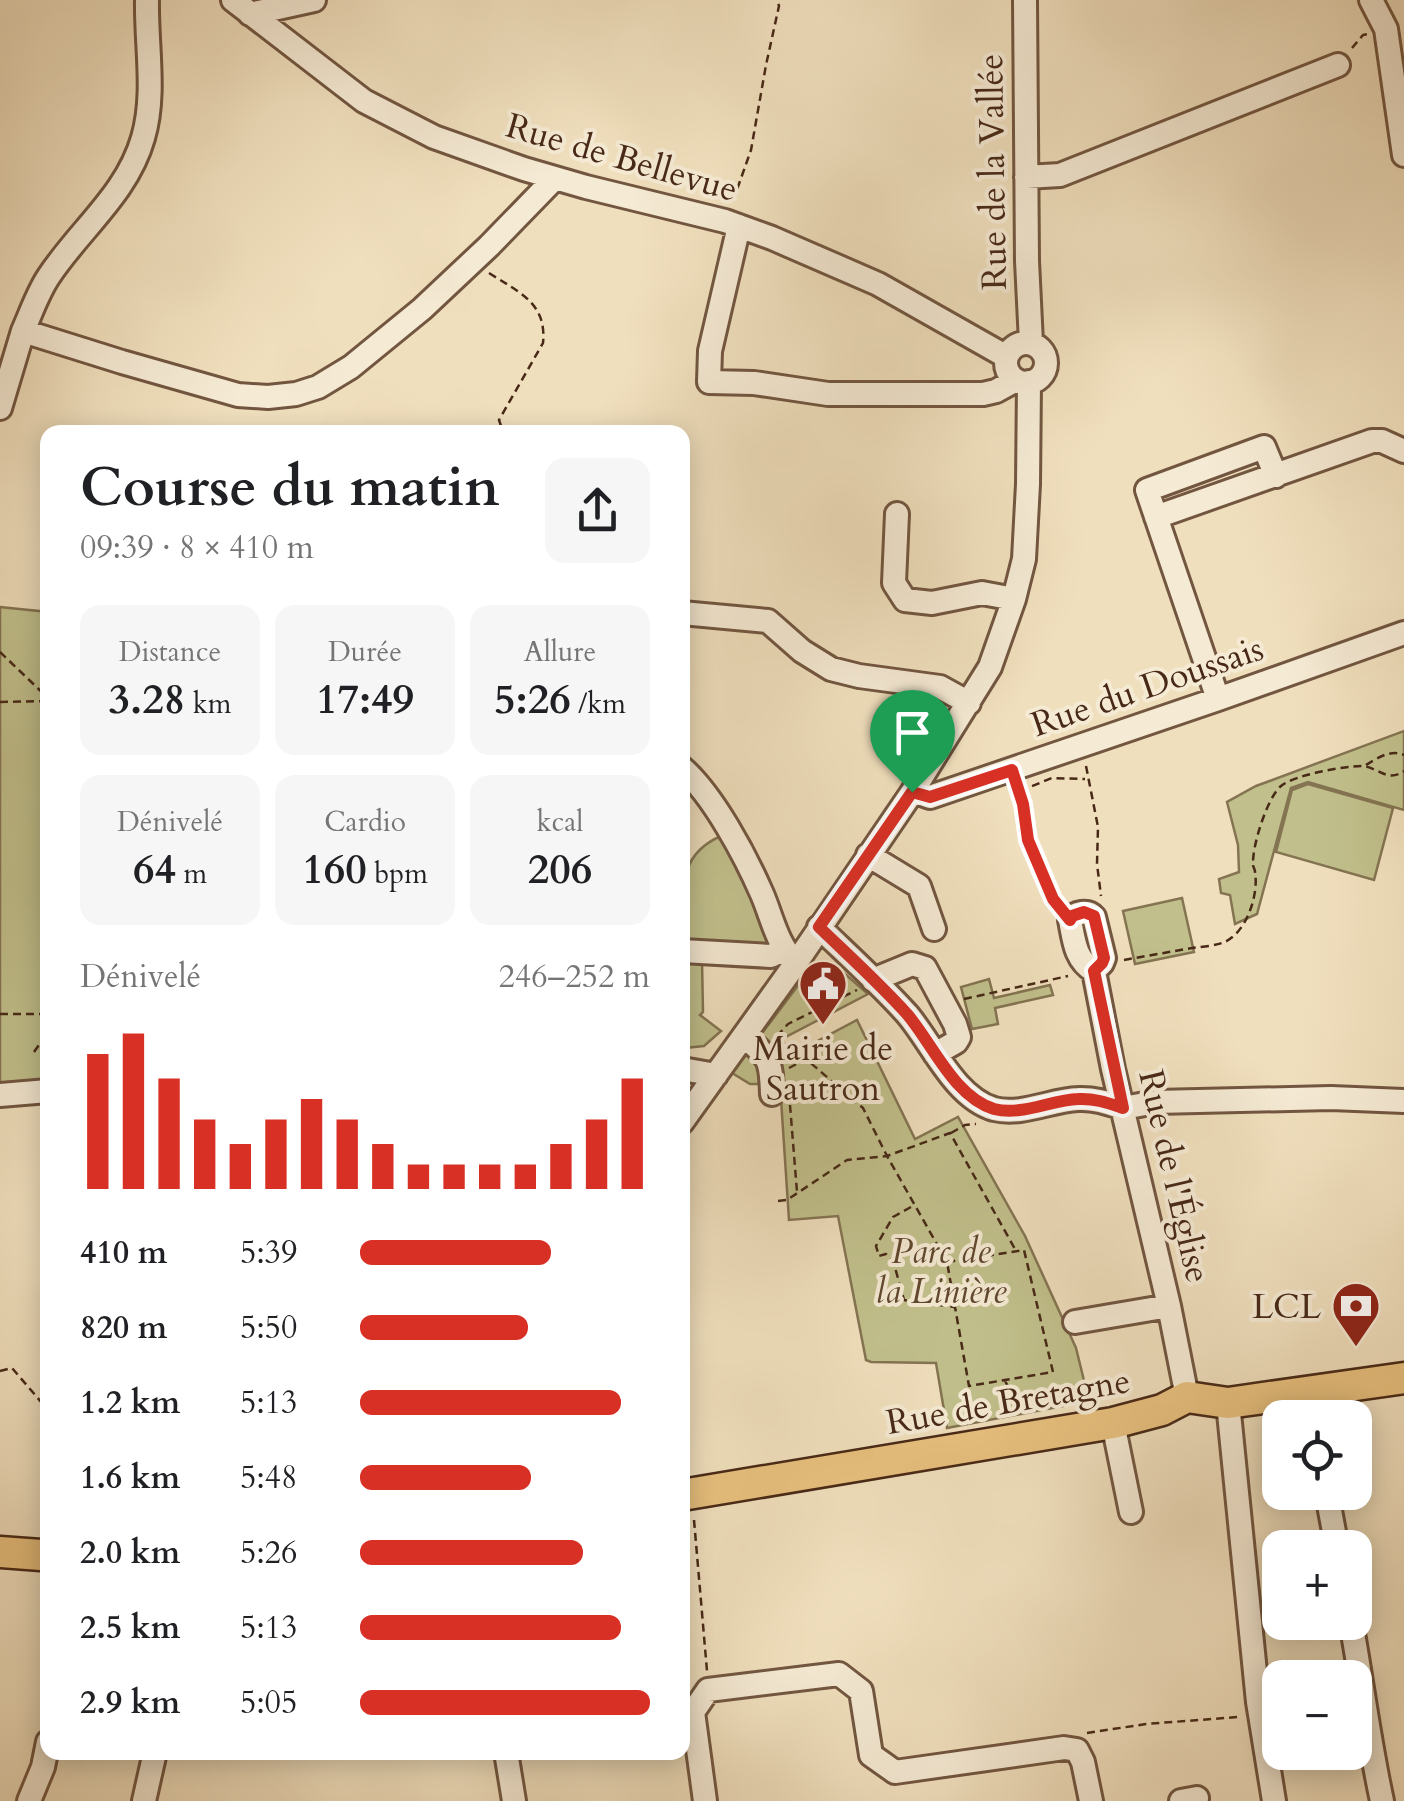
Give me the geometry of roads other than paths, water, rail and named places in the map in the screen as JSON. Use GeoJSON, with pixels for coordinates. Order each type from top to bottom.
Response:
{"type":"FeatureCollection","features":[{"type":"Feature","properties":{"kind":"main road","name":"Rue de Bretagne"},"geometry":{"type":"LineString","coordinates":[[690,1494],[1113,1423],[1162,1410],[1188,1398],[1228,1403],[1404,1378]]}},
{"type":"Feature","properties":{"kind":"main road"},"geometry":{"type":"LineString","coordinates":[[0,1552],[40,1564]]}},
{"type":"Feature","properties":{"kind":"main road"},"geometry":{"type":"LineString","coordinates":[[0,1568],[40,1565]]}},
{"type":"Feature","properties":{"kind":"street"},"geometry":{"type":"LineString","coordinates":[[0,408],[23,331],[48,278],[112,200],[131,170],[144,137],[148,109],[147,0]]}},
{"type":"Feature","properties":{"kind":"street"},"geometry":{"type":"LineString","coordinates":[[241,7],[314,0]]}},
{"type":"Feature","properties":{"kind":"street","name":"Rue de la Vallée"},"geometry":{"type":"LineString","coordinates":[[1026,0],[1031,343]]}},
{"type":"Feature","properties":{"kind":"street"},"geometry":{"type":"LineString","coordinates":[[1371,0],[1398,61],[1404,155]]}},
{"type":"Feature","properties":{"kind":"street","name":"Rue de Bellevue"},"geometry":{"type":"LineString","coordinates":[[241,7],[364,101],[434,137],[556,178],[732,224],[878,284],[1007,357]]}},
{"type":"Feature","properties":{"kind":"street"},"geometry":{"type":"LineString","coordinates":[[1026,177],[1060,175],[1338,64]]}},
{"type":"Feature","properties":{"kind":"street"},"geometry":{"type":"LineString","coordinates":[[23,331],[238,395],[296,394],[350,367],[422,309],[556,178]]}},
{"type":"Feature","properties":{"kind":"street"},"geometry":{"type":"LineString","coordinates":[[732,224],[710,351],[709,382],[754,383],[828,394],[983,394],[1041,376],[1046,364],[1042,350],[1031,343],[1019,344],[1007,357],[1008,370],[1023,381]]}},
{"type":"Feature","properties":{"kind":"street"},"geometry":{"type":"LineString","coordinates":[[690,1111],[744,1036],[790,956],[819,927],[912,792],[990,667],[1024,559],[1028,484],[1023,381]]}},
{"type":"Feature","properties":{"kind":"street"},"geometry":{"type":"LineString","coordinates":[[1218,699],[1147,490],[1264,447],[1276,476],[1372,440],[1404,451]]}},
{"type":"Feature","properties":{"kind":"street"},"geometry":{"type":"LineString","coordinates":[[897,514],[894,583],[905,600],[932,603],[982,594],[1014,599]]}},
{"type":"Feature","properties":{"kind":"street"},"geometry":{"type":"LineString","coordinates":[[690,614],[768,621],[802,651],[831,669],[940,687],[970,703]]}},
{"type":"Feature","properties":{"kind":"street","name":"Rue du Doussais"},"geometry":{"type":"LineString","coordinates":[[912,792],[930,797],[1016,781],[1218,699],[1404,633]]}},
{"type":"Feature","properties":{"kind":"street"},"geometry":{"type":"LineString","coordinates":[[690,776],[718,814],[755,878],[790,956]]}},
{"type":"Feature","properties":{"kind":"street"},"geometry":{"type":"LineString","coordinates":[[868,855],[920,886],[934,928]]}},
{"type":"Feature","properties":{"kind":"street","name":"Rue de l'Église"},"geometry":{"type":"LineString","coordinates":[[1070,920],[1084,912],[1094,916],[1104,958],[1095,967],[1188,1398]]}},
{"type":"Feature","properties":{"kind":"street"},"geometry":{"type":"LineString","coordinates":[[819,927],[908,1016],[969,1094],[985,1106],[1017,1110],[1078,1098],[1101,1100],[1123,1108],[1156,1102],[1404,1100]]}},
{"type":"Feature","properties":{"kind":"street"},"geometry":{"type":"LineString","coordinates":[[690,951],[790,956]]}},
{"type":"Feature","properties":{"kind":"street"},"geometry":{"type":"LineString","coordinates":[[873,980],[906,966],[925,968],[959,1037],[935,1054]]}},
{"type":"Feature","properties":{"kind":"street"},"geometry":{"type":"LineString","coordinates":[[744,1036],[765,1053],[781,1099]]}},
{"type":"Feature","properties":{"kind":"street"},"geometry":{"type":"LineString","coordinates":[[690,1070],[716,1075]]}},
{"type":"Feature","properties":{"kind":"street"},"geometry":{"type":"LineString","coordinates":[[0,1095],[40,1092]]}},
{"type":"Feature","properties":{"kind":"street"},"geometry":{"type":"LineString","coordinates":[[1075,1322],[1169,1306]]}},
{"type":"Feature","properties":{"kind":"street"},"geometry":{"type":"LineString","coordinates":[[1228,1403],[1258,1702],[1274,1801]]}},
{"type":"Feature","properties":{"kind":"street"},"geometry":{"type":"LineString","coordinates":[[1113,1423],[1131,1512]]}},
{"type":"Feature","properties":{"kind":"street"},"geometry":{"type":"LineString","coordinates":[[1354,1640],[1382,1801]]}},
{"type":"Feature","properties":{"kind":"street"},"geometry":{"type":"LineString","coordinates":[[704,1801],[693,1712],[708,1690],[839,1674],[861,1692],[871,1755],[895,1772],[1064,1748],[1077,1750],[1084,1762],[1092,1801]]}},
{"type":"Feature","properties":{"kind":"street"},"geometry":{"type":"LineString","coordinates":[[29,1801],[44,1760]]}},
{"type":"Feature","properties":{"kind":"street"},"geometry":{"type":"LineString","coordinates":[[144,1801],[154,1760]]}},
{"type":"Feature","properties":{"kind":"street"},"geometry":{"type":"LineString","coordinates":[[507,1760],[514,1801]]}},
{"type":"Feature","properties":{"kind":"place","name":"Mairie de Sautron"},"geometry":{"type":"Point","coordinates":[823,1026]}},
{"type":"Feature","properties":{"kind":"place","name":"LCL"},"geometry":{"type":"Point","coordinates":[1356,1348]}},
{"type":"Feature","properties":{"kind":"park label","name":"Parc de la Linière"},"geometry":{"type":"Point","coordinates":[941,1271]}}]}
